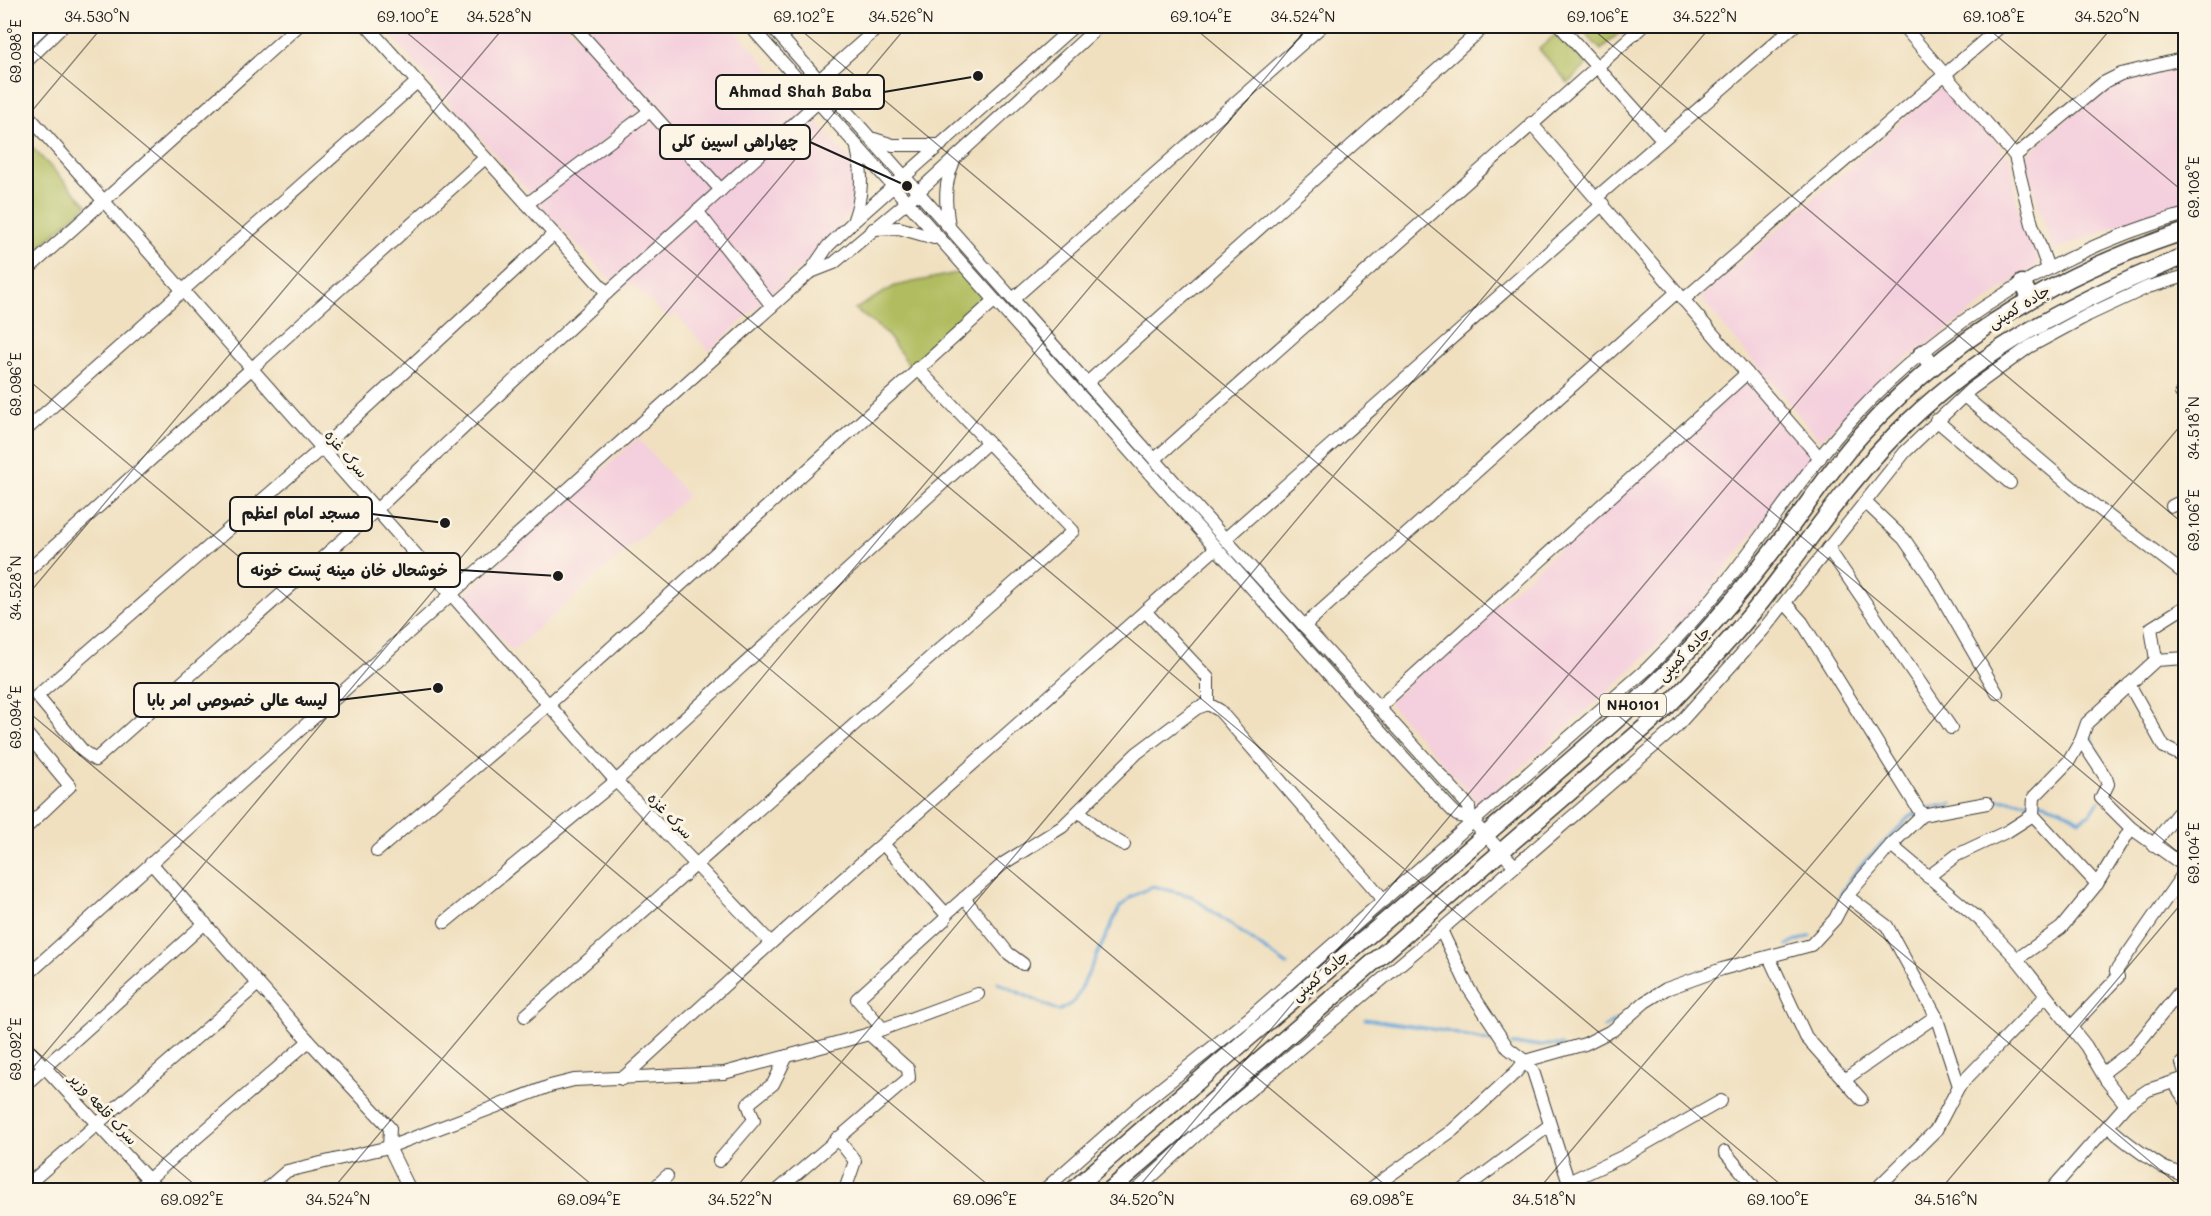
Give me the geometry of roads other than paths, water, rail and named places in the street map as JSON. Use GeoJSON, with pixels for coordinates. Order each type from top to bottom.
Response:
{"type":"FeatureCollection","features":[{"type":"Feature","properties":{"kind":"highway","name":"جاده کمپنی"},"geometry":{"type":"LineString","coordinates":[[1073,1191],[1477,825],[1652,688],[1696,644],[1738,594],[1860,436],[1927,359],[2031,298],[2133,248],[2186,231]]}},
{"type":"Feature","properties":{"kind":"highway","name":"جاده کمپنی"},"geometry":{"type":"LineString","coordinates":[[1110,1191],[1659,715],[1704,669],[1761,603],[1875,456],[1907,422],[1956,378],[2037,323],[2072,304],[2186,256]]}},
{"type":"Feature","properties":{"kind":"highway"},"geometry":{"type":"LineString","coordinates":[[2022,283],[2031,298]]}},
{"type":"Feature","properties":{"kind":"main road"},"geometry":{"type":"LineString","coordinates":[[26,41],[42,26]]}},
{"type":"Feature","properties":{"kind":"street"},"geometry":{"type":"LineString","coordinates":[[26,62],[63,26]]}},
{"type":"Feature","properties":{"kind":"street"},"geometry":{"type":"LineString","coordinates":[[26,271],[297,26]]}},
{"type":"Feature","properties":{"kind":"street"},"geometry":{"type":"LineString","coordinates":[[367,26],[607,293]]}},
{"type":"Feature","properties":{"kind":"street"},"geometry":{"type":"LineString","coordinates":[[574,26],[721,190]]}},
{"type":"Feature","properties":{"kind":"street"},"geometry":{"type":"LineString","coordinates":[[750,26],[1162,490],[1448,806],[1457,815],[1477,825]]}},
{"type":"Feature","properties":{"kind":"street"},"geometry":{"type":"LineString","coordinates":[[771,26],[874,139],[918,192],[1225,539],[1465,802],[1477,825],[1515,866]]}},
{"type":"Feature","properties":{"kind":"street"},"geometry":{"type":"LineString","coordinates":[[819,80],[880,26]]}},
{"type":"Feature","properties":{"kind":"street"},"geometry":{"type":"LineString","coordinates":[[26,976],[810,272],[828,246],[852,223],[1074,26]]}},
{"type":"Feature","properties":{"kind":"street"},"geometry":{"type":"LineString","coordinates":[[810,272],[834,262],[907,202],[1099,26]]}},
{"type":"Feature","properties":{"kind":"street"},"geometry":{"type":"LineString","coordinates":[[1013,298],[1322,26]]}},
{"type":"Feature","properties":{"kind":"street"},"geometry":{"type":"LineString","coordinates":[[1087,383],[1485,26]]}},
{"type":"Feature","properties":{"kind":"street"},"geometry":{"type":"LineString","coordinates":[[1560,26],[1662,140]]}},
{"type":"Feature","properties":{"kind":"street"},"geometry":{"type":"LineString","coordinates":[[1155,459],[1643,26]]}},
{"type":"Feature","properties":{"kind":"street"},"geometry":{"type":"LineString","coordinates":[[1225,539],[1600,201],[1662,140],[1794,26]]}},
{"type":"Feature","properties":{"kind":"street"},"geometry":{"type":"LineString","coordinates":[[1903,26],[2015,156],[2032,224],[2048,268]]}},
{"type":"Feature","properties":{"kind":"street"},"geometry":{"type":"LineString","coordinates":[[1304,626],[1680,296],[2001,26]]}},
{"type":"Feature","properties":{"kind":"street"},"geometry":{"type":"LineString","coordinates":[[2015,156],[2103,82],[2121,74],[2186,58]]}},
{"type":"Feature","properties":{"kind":"street"},"geometry":{"type":"LineString","coordinates":[[26,430],[417,82]]}},
{"type":"Feature","properties":{"kind":"street"},"geometry":{"type":"LineString","coordinates":[[554,234],[322,448],[37,696],[84,751],[95,760],[375,511],[607,293],[818,102]]}},
{"type":"Feature","properties":{"kind":"street"},"geometry":{"type":"LineString","coordinates":[[527,204],[650,111]]}},
{"type":"Feature","properties":{"kind":"street","name":"سرک غزه"},"geometry":{"type":"LineString","coordinates":[[26,113],[180,291],[252,369],[375,511],[616,781],[771,943]]}},
{"type":"Feature","properties":{"kind":"street"},"geometry":{"type":"LineString","coordinates":[[1531,123],[1820,458]]}},
{"type":"Feature","properties":{"kind":"street"},"geometry":{"type":"LineString","coordinates":[[874,139],[893,145],[941,145]]}},
{"type":"Feature","properties":{"kind":"street"},"geometry":{"type":"LineString","coordinates":[[852,223],[860,203],[862,184],[856,144]]}},
{"type":"Feature","properties":{"kind":"street"},"geometry":{"type":"LineString","coordinates":[[949,226],[945,200],[948,175],[955,157]]}},
{"type":"Feature","properties":{"kind":"street"},"geometry":{"type":"LineString","coordinates":[[26,572],[485,158]]}},
{"type":"Feature","properties":{"kind":"street"},"geometry":{"type":"LineString","coordinates":[[698,211],[772,306]]}},
{"type":"Feature","properties":{"kind":"street"},"geometry":{"type":"LineString","coordinates":[[1044,1191],[1139,1106],[1248,1019],[1384,900],[1477,825],[1648,668],[1692,623],[1856,415],[2022,283],[2048,268],[2113,239],[2186,214]]}},
{"type":"Feature","properties":{"kind":"street"},"geometry":{"type":"LineString","coordinates":[[873,229],[899,228],[923,232],[941,241]]}},
{"type":"Feature","properties":{"kind":"street"},"geometry":{"type":"LineString","coordinates":[[1137,1191],[1200,1132],[1441,930],[1675,728],[1721,679],[1785,603],[1905,452],[1936,420],[2029,347],[2080,319],[2148,287],[2186,276]]}},
{"type":"Feature","properties":{"kind":"street"},"geometry":{"type":"LineString","coordinates":[[378,851],[548,705],[917,368],[994,301]]}},
{"type":"Feature","properties":{"kind":"street"},"geometry":{"type":"LineString","coordinates":[[525,1016],[1073,531],[917,368]]}},
{"type":"Feature","properties":{"kind":"street"},"geometry":{"type":"LineString","coordinates":[[1378,708],[1747,373]]}},
{"type":"Feature","properties":{"kind":"street"},"geometry":{"type":"LineString","coordinates":[[1964,396],[2085,498],[2186,575]]}},
{"type":"Feature","properties":{"kind":"street"},"geometry":{"type":"LineString","coordinates":[[1936,420],[2010,483]]}},
{"type":"Feature","properties":{"kind":"street"},"geometry":{"type":"LineString","coordinates":[[445,922],[616,781],[987,442]]}},
{"type":"Feature","properties":{"kind":"street"},"geometry":{"type":"LineString","coordinates":[[1162,490],[1173,480]]}},
{"type":"Feature","properties":{"kind":"street"},"geometry":{"type":"LineString","coordinates":[[2172,506],[2186,500]]}},
{"type":"Feature","properties":{"kind":"street"},"geometry":{"type":"LineString","coordinates":[[1865,502],[1904,539],[1929,575],[1996,693]]}},
{"type":"Feature","properties":{"kind":"street"},"geometry":{"type":"LineString","coordinates":[[1828,548],[1951,728]]}},
{"type":"Feature","properties":{"kind":"street"},"geometry":{"type":"LineString","coordinates":[[622,1079],[771,943],[1215,549]]}},
{"type":"Feature","properties":{"kind":"street"},"geometry":{"type":"LineString","coordinates":[[1273,613],[1283,603]]}},
{"type":"Feature","properties":{"kind":"street"},"geometry":{"type":"LineString","coordinates":[[1785,603],[1802,622],[1918,810]]}},
{"type":"Feature","properties":{"kind":"street"},"geometry":{"type":"LineString","coordinates":[[2156,660],[2151,628],[2186,606]]}},
{"type":"Feature","properties":{"kind":"street"},"geometry":{"type":"LineString","coordinates":[[1145,611],[1208,678],[1208,704]]}},
{"type":"Feature","properties":{"kind":"street"},"geometry":{"type":"LineString","coordinates":[[2097,884],[2033,815],[2034,797],[2069,761],[2081,740],[2087,723],[2129,684],[2156,660],[2186,658]]}},
{"type":"Feature","properties":{"kind":"street"},"geometry":{"type":"LineString","coordinates":[[2129,684],[2164,747],[2186,758]]}},
{"type":"Feature","properties":{"kind":"street"},"geometry":{"type":"LineString","coordinates":[[883,1029],[857,999],[945,919],[946,914],[1004,863],[1048,837],[1079,811],[1137,753],[1197,708],[1208,704],[1220,710],[1384,900]]}},
{"type":"Feature","properties":{"kind":"street"},"geometry":{"type":"LineString","coordinates":[[26,733],[70,786],[26,828]]}},
{"type":"Feature","properties":{"kind":"street"},"geometry":{"type":"LineString","coordinates":[[2071,1027],[2118,977],[2116,971],[2186,868],[2131,828],[2105,801],[2108,784],[2081,740]]}},
{"type":"Feature","properties":{"kind":"street"},"geometry":{"type":"LineString","coordinates":[[1374,1189],[1453,1130],[1517,1071],[1525,1060],[1586,1044],[1613,1030],[1646,1002],[1666,989],[1722,969],[1811,945],[1835,919],[1847,896],[1918,810],[1987,803]]}},
{"type":"Feature","properties":{"kind":"street"},"geometry":{"type":"LineString","coordinates":[[1079,811],[1102,832],[1124,845]]}},
{"type":"Feature","properties":{"kind":"street"},"geometry":{"type":"LineString","coordinates":[[2153,845],[2177,814],[2182,817],[2186,813]]}},
{"type":"Feature","properties":{"kind":"street"},"geometry":{"type":"LineString","coordinates":[[1928,877],[1957,855],[2008,831],[2033,815]]}},
{"type":"Feature","properties":{"kind":"street"},"geometry":{"type":"LineString","coordinates":[[2017,959],[2061,928],[2097,884],[2131,828]]}},
{"type":"Feature","properties":{"kind":"street"},"geometry":{"type":"LineString","coordinates":[[883,844],[946,914]]}},
{"type":"Feature","properties":{"kind":"street"},"geometry":{"type":"LineString","coordinates":[[1891,845],[1980,920],[2017,959],[2071,1027],[2126,1105]]}},
{"type":"Feature","properties":{"kind":"street"},"geometry":{"type":"LineString","coordinates":[[151,863],[309,1041],[390,1128],[389,1147],[410,1191]]}},
{"type":"Feature","properties":{"kind":"street"},"geometry":{"type":"LineString","coordinates":[[1847,896],[1887,926],[1936,1016],[1959,1086]]}},
{"type":"Feature","properties":{"kind":"street"},"geometry":{"type":"LineString","coordinates":[[964,898],[1008,953],[1023,964]]}},
{"type":"Feature","properties":{"kind":"street"},"geometry":{"type":"LineString","coordinates":[[26,1084],[205,923]]}},
{"type":"Feature","properties":{"kind":"street"},"geometry":{"type":"LineString","coordinates":[[1441,930],[1469,989],[1506,1044],[1525,1060],[1533,1071],[1570,1186],[1721,1101]]}},
{"type":"Feature","properties":{"kind":"street"},"geometry":{"type":"LineString","coordinates":[[1769,957],[1806,1037],[1861,1099]]}},
{"type":"Feature","properties":{"kind":"street"},"geometry":{"type":"LineString","coordinates":[[26,1186],[258,984]]}},
{"type":"Feature","properties":{"kind":"street"},"geometry":{"type":"LineString","coordinates":[[2103,1073],[2133,1050],[2186,984]]}},
{"type":"Feature","properties":{"kind":"street"},"geometry":{"type":"LineString","coordinates":[[265,1191],[287,1171],[389,1147],[550,1086],[574,1080],[724,1073],[869,1034],[978,994]]}},
{"type":"Feature","properties":{"kind":"street"},"geometry":{"type":"LineString","coordinates":[[1880,1185],[1936,1130],[1959,1086],[2045,997]]}},
{"type":"Feature","properties":{"kind":"street"},"geometry":{"type":"LineString","coordinates":[[1844,1080],[1936,1016]]}},
{"type":"Feature","properties":{"kind":"street"},"geometry":{"type":"LineString","coordinates":[[778,1191],[909,1078],[908,1069],[869,1034]]}},
{"type":"Feature","properties":{"kind":"street"},"geometry":{"type":"LineString","coordinates":[[136,1191],[309,1041]]}},
{"type":"Feature","properties":{"kind":"street","name":"سرک قلعه وزیر"},"geometry":{"type":"LineString","coordinates":[[26,1047],[158,1191]]}},
{"type":"Feature","properties":{"kind":"street"},"geometry":{"type":"LineString","coordinates":[[719,1161],[754,1120],[748,1104],[772,1084],[787,1056]]}},
{"type":"Feature","properties":{"kind":"street"},"geometry":{"type":"LineString","coordinates":[[2186,1059],[2182,1063],[2186,1101]]}},
{"type":"Feature","properties":{"kind":"street"},"geometry":{"type":"LineString","coordinates":[[2051,1191],[2126,1105],[2148,1090],[2182,1079]]}},
{"type":"Feature","properties":{"kind":"street"},"geometry":{"type":"LineString","coordinates":[[1463,1191],[1550,1125]]}},
{"type":"Feature","properties":{"kind":"street"},"geometry":{"type":"LineString","coordinates":[[2108,1126],[2122,1139],[2164,1168],[2182,1174],[2186,1179]]}},
{"type":"Feature","properties":{"kind":"street"},"geometry":{"type":"LineString","coordinates":[[837,1138],[855,1161],[845,1191]]}},
{"type":"Feature","properties":{"kind":"street"},"geometry":{"type":"LineString","coordinates":[[1725,1152],[1756,1191]]}},
{"type":"Feature","properties":{"kind":"street"},"geometry":{"type":"LineString","coordinates":[[652,1191],[668,1176]]}},
{"type":"Feature","properties":{"kind":"waterway"},"geometry":{"type":"LineString","coordinates":[[2089,732],[2102,762]]}},
{"type":"Feature","properties":{"kind":"waterway"},"geometry":{"type":"LineString","coordinates":[[1988,800],[2032,801]]}},
{"type":"Feature","properties":{"kind":"waterway"},"geometry":{"type":"LineString","coordinates":[[2038,801],[2062,809],[2079,820],[2090,814],[2099,801]]}},
{"type":"Feature","properties":{"kind":"waterway"},"geometry":{"type":"LineString","coordinates":[[1923,809],[1952,804]]}},
{"type":"Feature","properties":{"kind":"waterway"},"geometry":{"type":"LineString","coordinates":[[1839,900],[1844,888],[1860,867],[1907,819],[1918,812]]}},
{"type":"Feature","properties":{"kind":"waterway"},"geometry":{"type":"LineString","coordinates":[[998,983],[1059,1011],[1075,1001],[1120,907],[1131,897],[1153,886],[1191,896],[1287,965]]}},
{"type":"Feature","properties":{"kind":"waterway"},"geometry":{"type":"LineString","coordinates":[[1787,945],[1811,936]]}},
{"type":"Feature","properties":{"kind":"waterway"},"geometry":{"type":"LineString","coordinates":[[1365,1019],[1445,1031],[1499,1044]]}},
{"type":"Feature","properties":{"kind":"waterway"},"geometry":{"type":"LineString","coordinates":[[1604,1028],[1616,1020]]}},
{"type":"Feature","properties":{"kind":"waterway"},"geometry":{"type":"LineString","coordinates":[[1512,1045],[1562,1045]]}},
{"type":"Feature","properties":{"kind":"place","name":"Ahmad Shah Baba"},"geometry":{"type":"Point","coordinates":[978,76]}},
{"type":"Feature","properties":{"kind":"place","name":"چهاراهی اسپین کلی"},"geometry":{"type":"Point","coordinates":[907,186]}},
{"type":"Feature","properties":{"kind":"place","name":"مسجد امام اعظم"},"geometry":{"type":"Point","coordinates":[445,523]}},
{"type":"Feature","properties":{"kind":"place","name":"خوشحال خان مینه پُست خونه"},"geometry":{"type":"Point","coordinates":[558,576]}},
{"type":"Feature","properties":{"kind":"place","name":"لیسه عالی خصوصی امر بابا"},"geometry":{"type":"Point","coordinates":[438,688]}}]}
